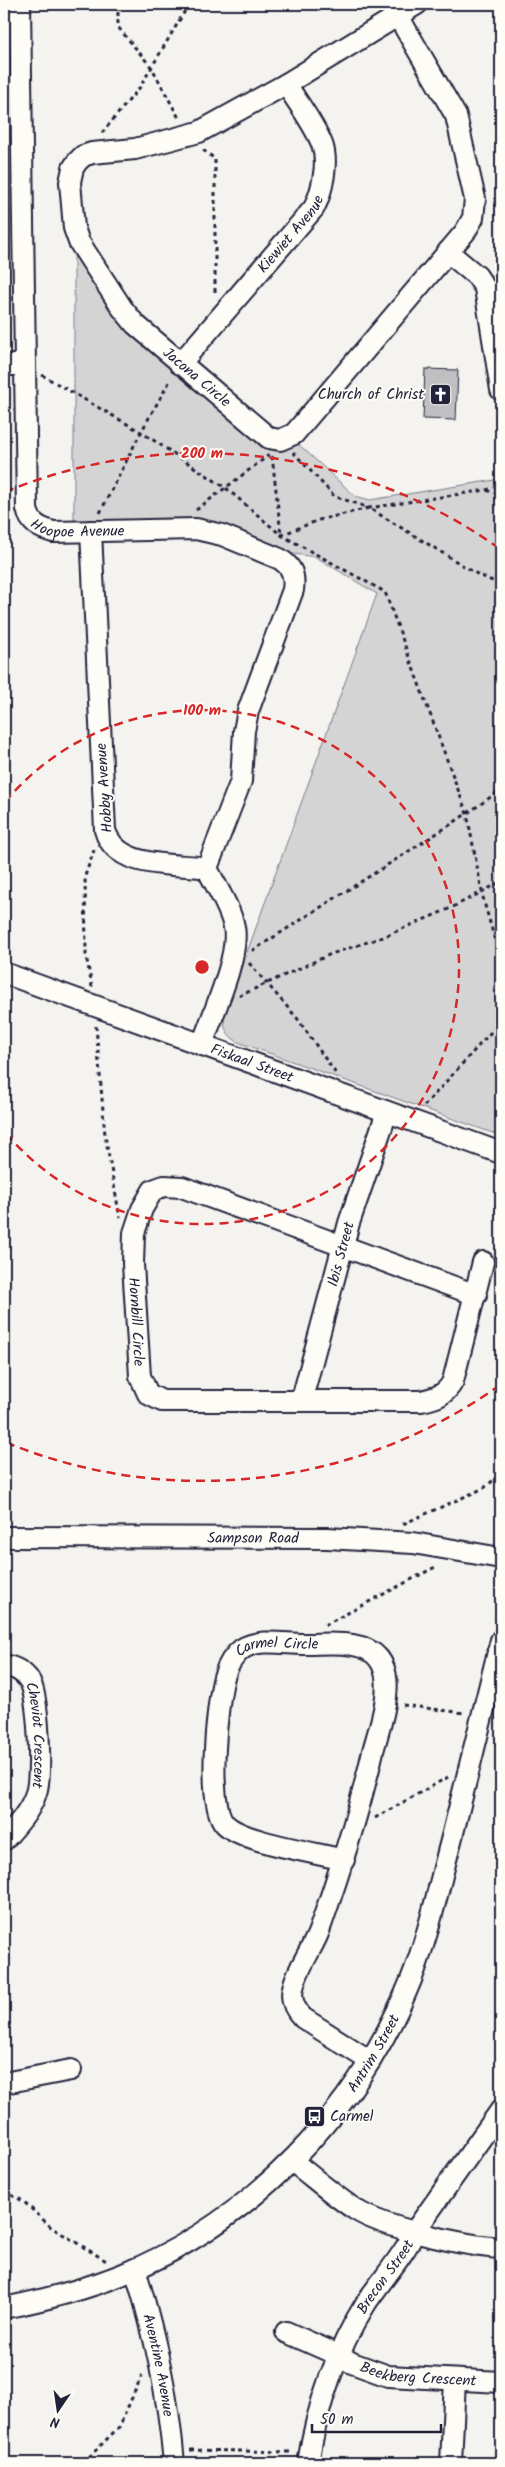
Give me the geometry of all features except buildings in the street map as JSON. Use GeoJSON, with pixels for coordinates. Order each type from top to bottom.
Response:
{"type":"FeatureCollection","features":[{"type":"Feature","properties":{"kind":"street","name":"Hoopoe Avenue"},"geometry":{"type":"LineString","coordinates":[[20,4],[28,515],[35,525],[53,532],[177,528],[209,531],[280,559]]}},
{"type":"Feature","properties":{"kind":"street"},"geometry":{"type":"LineString","coordinates":[[92,152],[135,149],[199,132],[286,84],[417,4]]}},
{"type":"Feature","properties":{"kind":"street"},"geometry":{"type":"LineString","coordinates":[[285,439],[294,434],[465,232],[473,218],[475,199],[456,116],[398,16]]}},
{"type":"Feature","properties":{"kind":"street","name":"Kiewiet Avenue"},"geometry":{"type":"LineString","coordinates":[[180,364],[314,208],[318,200],[324,158],[322,145],[286,84]]}},
{"type":"Feature","properties":{"kind":"street","name":"Jacona Circle"},"geometry":{"type":"LineString","coordinates":[[92,152],[77,162],[71,175],[74,228],[79,242],[130,318],[180,364],[265,435],[274,439],[285,439]]}},
{"type":"Feature","properties":{"kind":"street"},"geometry":{"type":"LineString","coordinates":[[448,252],[477,276],[485,288],[501,390]]}},
{"type":"Feature","properties":{"kind":"street"},"geometry":{"type":"LineString","coordinates":[[4,365],[25,365]]}},
{"type":"Feature","properties":{"kind":"street","name":"Hobby Avenue"},"geometry":{"type":"LineString","coordinates":[[91,531],[104,830],[107,839],[113,847],[127,856],[159,864],[207,868]]}},
{"type":"Feature","properties":{"kind":"street"},"geometry":{"type":"LineString","coordinates":[[202,1044],[217,1002],[238,958],[235,949],[234,928],[207,868],[241,781],[244,731],[248,711],[293,590],[292,570],[280,559]]}},
{"type":"Feature","properties":{"kind":"street","name":"Fiskaal Street"},"geometry":{"type":"LineString","coordinates":[[4,973],[501,1153]]}},
{"type":"Feature","properties":{"kind":"street","name":"Ibis Street"},"geometry":{"type":"LineString","coordinates":[[302,1399],[342,1247],[387,1112]]}},
{"type":"Feature","properties":{"kind":"street","name":"Hornbill Circle"},"geometry":{"type":"LineString","coordinates":[[476,1295],[190,1190],[171,1186],[153,1190],[142,1209],[134,1234],[133,1264],[140,1376],[148,1394],[162,1401],[421,1400],[441,1395],[453,1381],[476,1295],[483,1262]]}},
{"type":"Feature","properties":{"kind":"street","name":"Sampson Road"},"geometry":{"type":"LineString","coordinates":[[4,1537],[352,1539],[431,1546],[501,1558]]}},
{"type":"Feature","properties":{"kind":"street","name":"Antrim Street"},"geometry":{"type":"LineString","coordinates":[[4,2308],[55,2296],[128,2272],[185,2244],[214,2226],[268,2184],[292,2161],[331,2116],[370,2061],[401,2002],[417,1963],[483,1716],[501,1640]]}},
{"type":"Feature","properties":{"kind":"street","name":"Carmel Circle"},"geometry":{"type":"LineString","coordinates":[[344,1860],[249,1837],[232,1830],[219,1817],[216,1795],[216,1724],[225,1675],[233,1658],[251,1645],[353,1645],[367,1650],[377,1657],[384,1666],[387,1680],[385,1702],[355,1825],[344,1860],[313,1945],[293,1986],[293,2002],[303,2018],[370,2061]]}},
{"type":"Feature","properties":{"kind":"street","name":"Cheviot Crescent"},"geometry":{"type":"LineString","coordinates":[[4,1665],[22,1671],[33,1687],[39,1768],[38,1786],[33,1801],[23,1818],[4,1840]]}},
{"type":"Feature","properties":{"kind":"street"},"geometry":{"type":"LineString","coordinates":[[4,2083],[71,2070]]}},
{"type":"Feature","properties":{"kind":"street","name":"Brecon Street"},"geometry":{"type":"LineString","coordinates":[[309,2458],[314,2425],[338,2354],[366,2304],[501,2110]]}},
{"type":"Feature","properties":{"kind":"street"},"geometry":{"type":"LineString","coordinates":[[292,2161],[356,2210],[379,2221],[471,2245],[501,2248]]}},
{"type":"Feature","properties":{"kind":"street","name":"Aventine Avenue"},"geometry":{"type":"LineString","coordinates":[[128,2272],[154,2332],[161,2367],[173,2457]]}},
{"type":"Feature","properties":{"kind":"street","name":"Beekberg Crescent"},"geometry":{"type":"LineString","coordinates":[[286,2332],[338,2354],[352,2363],[388,2376],[501,2382]]}},
{"type":"Feature","properties":{"kind":"street"},"geometry":{"type":"LineString","coordinates":[[451,2463],[455,2380]]}},
{"type":"Feature","properties":{"kind":"path"},"geometry":{"type":"LineString","coordinates":[[92,152],[101,134],[140,87],[189,4]]}},
{"type":"Feature","properties":{"kind":"path"},"geometry":{"type":"LineString","coordinates":[[91,531],[140,432],[180,364]]}},
{"type":"Feature","properties":{"kind":"path"},"geometry":{"type":"LineString","coordinates":[[25,365],[140,432],[226,488],[281,535],[385,592],[467,814],[482,891],[501,961]]}},
{"type":"Feature","properties":{"kind":"path"},"geometry":{"type":"LineString","coordinates":[[285,439],[290,448],[334,496],[369,508],[477,574],[501,585]]}},
{"type":"Feature","properties":{"kind":"path"},"geometry":{"type":"LineString","coordinates":[[177,528],[186,517],[271,453],[281,535],[280,559]]}},
{"type":"Feature","properties":{"kind":"path"},"geometry":{"type":"LineString","coordinates":[[281,535],[318,520],[369,508],[501,486]]}},
{"type":"Feature","properties":{"kind":"path"},"geometry":{"type":"LineString","coordinates":[[486,490],[501,495]]}},
{"type":"Feature","properties":{"kind":"path"},"geometry":{"type":"LineString","coordinates":[[337,1094],[342,1082],[298,1018],[268,984],[238,958],[467,814],[501,790]]}},
{"type":"Feature","properties":{"kind":"path"},"geometry":{"type":"LineString","coordinates":[[104,830],[94,850],[85,876],[86,955],[93,989],[88,1004],[97,1030],[106,1135],[120,1223],[134,1234]]}},
{"type":"Feature","properties":{"kind":"path"},"geometry":{"type":"LineString","coordinates":[[217,1002],[225,1002],[268,984],[291,970],[331,954],[383,937],[501,882]]}},
{"type":"Feature","properties":{"kind":"path"},"geometry":{"type":"LineString","coordinates":[[414,1122],[420,1109],[501,1021]]}},
{"type":"Feature","properties":{"kind":"path"},"geometry":{"type":"LineString","coordinates":[[395,1528],[484,1488],[501,1474]]}},
{"type":"Feature","properties":{"kind":"path"},"geometry":{"type":"LineString","coordinates":[[316,1630],[440,1564]]}},
{"type":"Feature","properties":{"kind":"path"},"geometry":{"type":"LineString","coordinates":[[385,1702],[483,1716]]}},
{"type":"Feature","properties":{"kind":"path"},"geometry":{"type":"LineString","coordinates":[[355,1825],[360,1826],[448,1777],[468,1772]]}},
{"type":"Feature","properties":{"kind":"path"},"geometry":{"type":"LineString","coordinates":[[4,2191],[23,2201],[51,2228],[128,2272]]}},
{"type":"Feature","properties":{"kind":"path"},"geometry":{"type":"LineString","coordinates":[[83,2463],[119,2427],[145,2369],[161,2367]]}},
{"type":"Feature","properties":{"kind":"path"},"geometry":{"type":"LineString","coordinates":[[173,2457],[309,2458]]}},
{"type":"Feature","properties":{"kind":"shaded area"},"geometry":{"type":"Polygon","coordinates":[[[74,250],[270,448],[287,448],[296,442],[355,496],[370,500],[501,479],[501,1136],[238,1042],[226,1030],[224,1022],[225,1013],[377,594],[316,557],[287,553],[215,526],[74,525],[74,250]]]}},
{"type":"Feature","properties":{"kind":"place","name":"Church of Christ"},"geometry":{"type":"Point","coordinates":[440,394]}},
{"type":"Feature","properties":{"kind":"place","name":"Carmel"},"geometry":{"type":"Point","coordinates":[314,2116]}}]}
